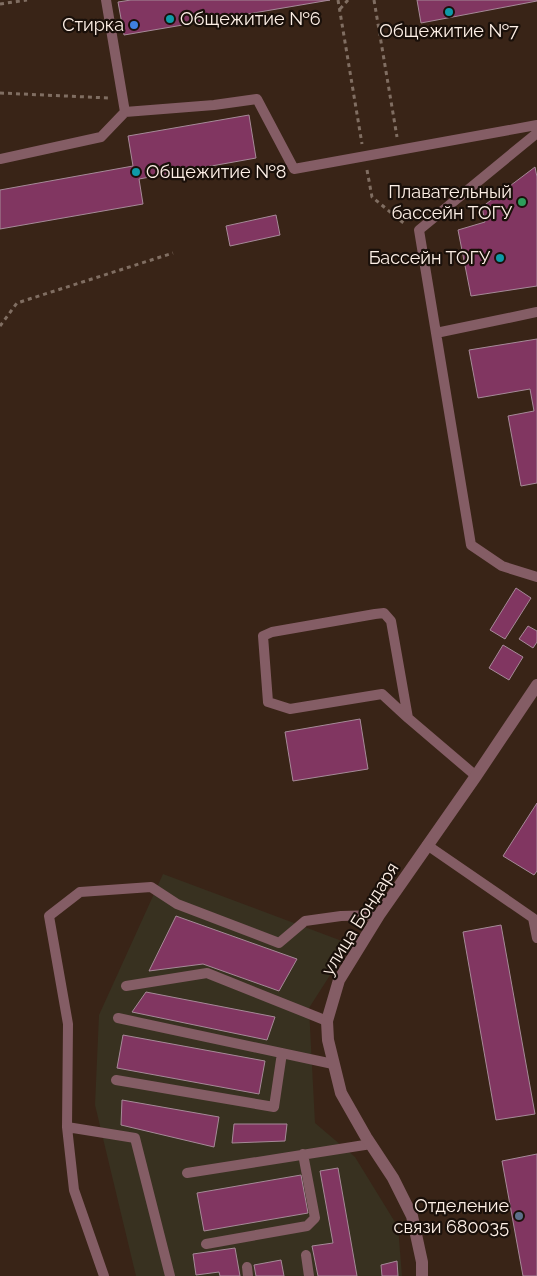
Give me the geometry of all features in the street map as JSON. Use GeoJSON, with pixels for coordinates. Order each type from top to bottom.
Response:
{"type":"FeatureCollection","features":[{"type":"Feature","properties":{"kind":"street","name":"улица Бондаря"},"geometry":{"type":"LineString","coordinates":[[422,1276],[422,1262],[412,1216],[393,1178],[341,1093],[328,1040],[327,1021],[339,980],[379,915],[537,685]]}},
{"type":"Feature","properties":{"kind":"lane"},"geometry":{"type":"LineString","coordinates":[[106,0],[125,112]]}},
{"type":"Feature","properties":{"kind":"lane"},"geometry":{"type":"LineString","coordinates":[[0,159],[101,137],[125,112],[214,105],[257,99],[294,169],[537,125]]}},
{"type":"Feature","properties":{"kind":"lane"},"geometry":{"type":"LineString","coordinates":[[537,133],[419,230],[471,545],[502,566],[537,577]]}},
{"type":"Feature","properties":{"kind":"lane"},"geometry":{"type":"LineString","coordinates":[[436,333],[537,312]]}},
{"type":"Feature","properties":{"kind":"lane"},"geometry":{"type":"LineString","coordinates":[[408,718],[391,621],[384,613],[272,632],[263,636],[268,702],[290,709],[382,694],[408,718],[476,776]]}},
{"type":"Feature","properties":{"kind":"lane"},"geometry":{"type":"LineString","coordinates":[[428,845],[535,915],[537,938]]}},
{"type":"Feature","properties":{"kind":"lane"},"geometry":{"type":"LineString","coordinates":[[104,1276],[74,1190],[67,1127],[68,1024],[49,916],[80,892],[151,887],[177,904],[279,943],[305,921],[341,916],[379,915]]}},
{"type":"Feature","properties":{"kind":"lane"},"geometry":{"type":"LineString","coordinates":[[126,986],[207,973],[327,1021]]}},
{"type":"Feature","properties":{"kind":"lane"},"geometry":{"type":"LineString","coordinates":[[118,1018],[333,1064]]}},
{"type":"Feature","properties":{"kind":"lane"},"geometry":{"type":"LineString","coordinates":[[116,1080],[274,1107],[282,1053]]}},
{"type":"Feature","properties":{"kind":"lane"},"geometry":{"type":"LineString","coordinates":[[67,1127],[135,1138],[170,1276]]}},
{"type":"Feature","properties":{"kind":"lane"},"geometry":{"type":"LineString","coordinates":[[187,1173],[371,1144]]}},
{"type":"Feature","properties":{"kind":"lane"},"geometry":{"type":"LineString","coordinates":[[206,1244],[307,1226],[315,1218],[303,1154]]}},
{"type":"Feature","properties":{"kind":"lane"},"geometry":{"type":"LineString","coordinates":[[306,1254],[309,1276]]}},
{"type":"Feature","properties":{"kind":"path"},"geometry":{"type":"LineString","coordinates":[[0,4],[27,0]]}},
{"type":"Feature","properties":{"kind":"path"},"geometry":{"type":"LineString","coordinates":[[338,0],[351,86],[372,197],[420,236]]}},
{"type":"Feature","properties":{"kind":"path"},"geometry":{"type":"LineString","coordinates":[[340,9],[348,0]]}},
{"type":"Feature","properties":{"kind":"path"},"geometry":{"type":"LineString","coordinates":[[374,0],[399,150]]}},
{"type":"Feature","properties":{"kind":"path"},"geometry":{"type":"LineString","coordinates":[[0,93],[123,98]]}},
{"type":"Feature","properties":{"kind":"path"},"geometry":{"type":"LineString","coordinates":[[0,326],[17,303],[173,253]]}},
{"type":"Feature","properties":{"kind":"shaded area"},"geometry":{"type":"Polygon","coordinates":[[[163,874],[350,944],[309,1008],[315,1123],[355,1157],[398,1227],[402,1276],[136,1276],[95,1105],[99,1015],[163,874]]]}},
{"type":"Feature","properties":{"kind":"building","name":"Общежитие №6"},"geometry":{"type":"Polygon","coordinates":[[[131,0],[330,0],[124,35],[118,2],[131,0]]]}},
{"type":"Feature","properties":{"kind":"building","name":"Общежитие №7"},"geometry":{"type":"Polygon","coordinates":[[[417,0],[537,0],[537,1],[421,23],[417,0]]]}},
{"type":"Feature","properties":{"kind":"building","name":"Общежитие №8"},"geometry":{"type":"Polygon","coordinates":[[[249,115],[256,158],[139,179],[143,204],[0,229],[0,190],[133,166],[128,136],[249,115]]]}},
{"type":"Feature","properties":{"kind":"building","name":"Бассейн ТОГУ"},"geometry":{"type":"Polygon","coordinates":[[[535,167],[537,177],[537,286],[471,296],[458,230],[485,222],[482,207],[535,167]]]}},
{"type":"Feature","properties":{"kind":"building"},"geometry":{"type":"Polygon","coordinates":[[[276,215],[280,235],[230,246],[226,226],[276,215]]]}},
{"type":"Feature","properties":{"kind":"building"},"geometry":{"type":"Polygon","coordinates":[[[537,339],[537,483],[521,486],[508,416],[534,411],[530,389],[478,398],[469,350],[537,339]]]}},
{"type":"Feature","properties":{"kind":"building"},"geometry":{"type":"Polygon","coordinates":[[[516,588],[531,598],[505,639],[490,630],[516,588]]]}},
{"type":"Feature","properties":{"kind":"building"},"geometry":{"type":"Polygon","coordinates":[[[528,626],[537,631],[537,642],[533,648],[519,639],[528,626]]]}},
{"type":"Feature","properties":{"kind":"building"},"geometry":{"type":"Polygon","coordinates":[[[503,645],[523,657],[509,680],[489,668],[503,645]]]}},
{"type":"Feature","properties":{"kind":"building"},"geometry":{"type":"Polygon","coordinates":[[[360,719],[368,769],[293,781],[285,732],[360,719]]]}},
{"type":"Feature","properties":{"kind":"building"},"geometry":{"type":"Polygon","coordinates":[[[537,803],[537,871],[534,875],[503,856],[537,803]]]}},
{"type":"Feature","properties":{"kind":"building"},"geometry":{"type":"Polygon","coordinates":[[[176,916],[297,959],[279,991],[203,964],[149,971],[176,916]]]}},
{"type":"Feature","properties":{"kind":"building"},"geometry":{"type":"Polygon","coordinates":[[[501,925],[535,1114],[496,1120],[463,932],[501,925]]]}},
{"type":"Feature","properties":{"kind":"building"},"geometry":{"type":"Polygon","coordinates":[[[146,992],[275,1017],[267,1040],[132,1012],[146,992]]]}},
{"type":"Feature","properties":{"kind":"building"},"geometry":{"type":"Polygon","coordinates":[[[123,1035],[265,1061],[259,1094],[117,1068],[123,1035]]]}},
{"type":"Feature","properties":{"kind":"building"},"geometry":{"type":"Polygon","coordinates":[[[122,1100],[219,1117],[214,1147],[121,1125],[122,1100]]]}},
{"type":"Feature","properties":{"kind":"building"},"geometry":{"type":"Polygon","coordinates":[[[234,1124],[287,1124],[285,1141],[232,1143],[234,1124]]]}},
{"type":"Feature","properties":{"kind":"building"},"geometry":{"type":"Polygon","coordinates":[[[537,1154],[537,1276],[523,1276],[502,1161],[537,1154]]]}},
{"type":"Feature","properties":{"kind":"building"},"geometry":{"type":"Polygon","coordinates":[[[338,1168],[357,1276],[318,1276],[312,1246],[333,1243],[320,1171],[338,1168]]]}},
{"type":"Feature","properties":{"kind":"building"},"geometry":{"type":"Polygon","coordinates":[[[301,1175],[308,1213],[204,1231],[197,1193],[301,1175]]]}},
{"type":"Feature","properties":{"kind":"building"},"geometry":{"type":"Polygon","coordinates":[[[235,1248],[240,1276],[220,1276],[219,1272],[196,1275],[193,1254],[235,1248]]]}},
{"type":"Feature","properties":{"kind":"building"},"geometry":{"type":"Polygon","coordinates":[[[281,1260],[284,1276],[256,1276],[254,1265],[281,1260]]]}},
{"type":"Feature","properties":{"kind":"building"},"geometry":{"type":"Polygon","coordinates":[[[397,1261],[398,1276],[382,1276],[381,1265],[397,1261]]]}},
{"type":"Feature","properties":{"kind":"place","name":"Общежитие №7"},"geometry":{"type":"Point","coordinates":[449,12]}},
{"type":"Feature","properties":{"kind":"place","name":"Общежитие №6"},"geometry":{"type":"Point","coordinates":[170,19]}},
{"type":"Feature","properties":{"kind":"place","name":"Стирка"},"geometry":{"type":"Point","coordinates":[134,25]}},
{"type":"Feature","properties":{"kind":"place","name":"Общежитие №8"},"geometry":{"type":"Point","coordinates":[136,172]}},
{"type":"Feature","properties":{"kind":"place","name":"Плавательный бассейн ТОГУ"},"geometry":{"type":"Point","coordinates":[522,202]}},
{"type":"Feature","properties":{"kind":"place","name":"Бассейн ТОГУ"},"geometry":{"type":"Point","coordinates":[500,258]}},
{"type":"Feature","properties":{"kind":"place","name":"Отделение связи 680035"},"geometry":{"type":"Point","coordinates":[519,1216]}}]}
